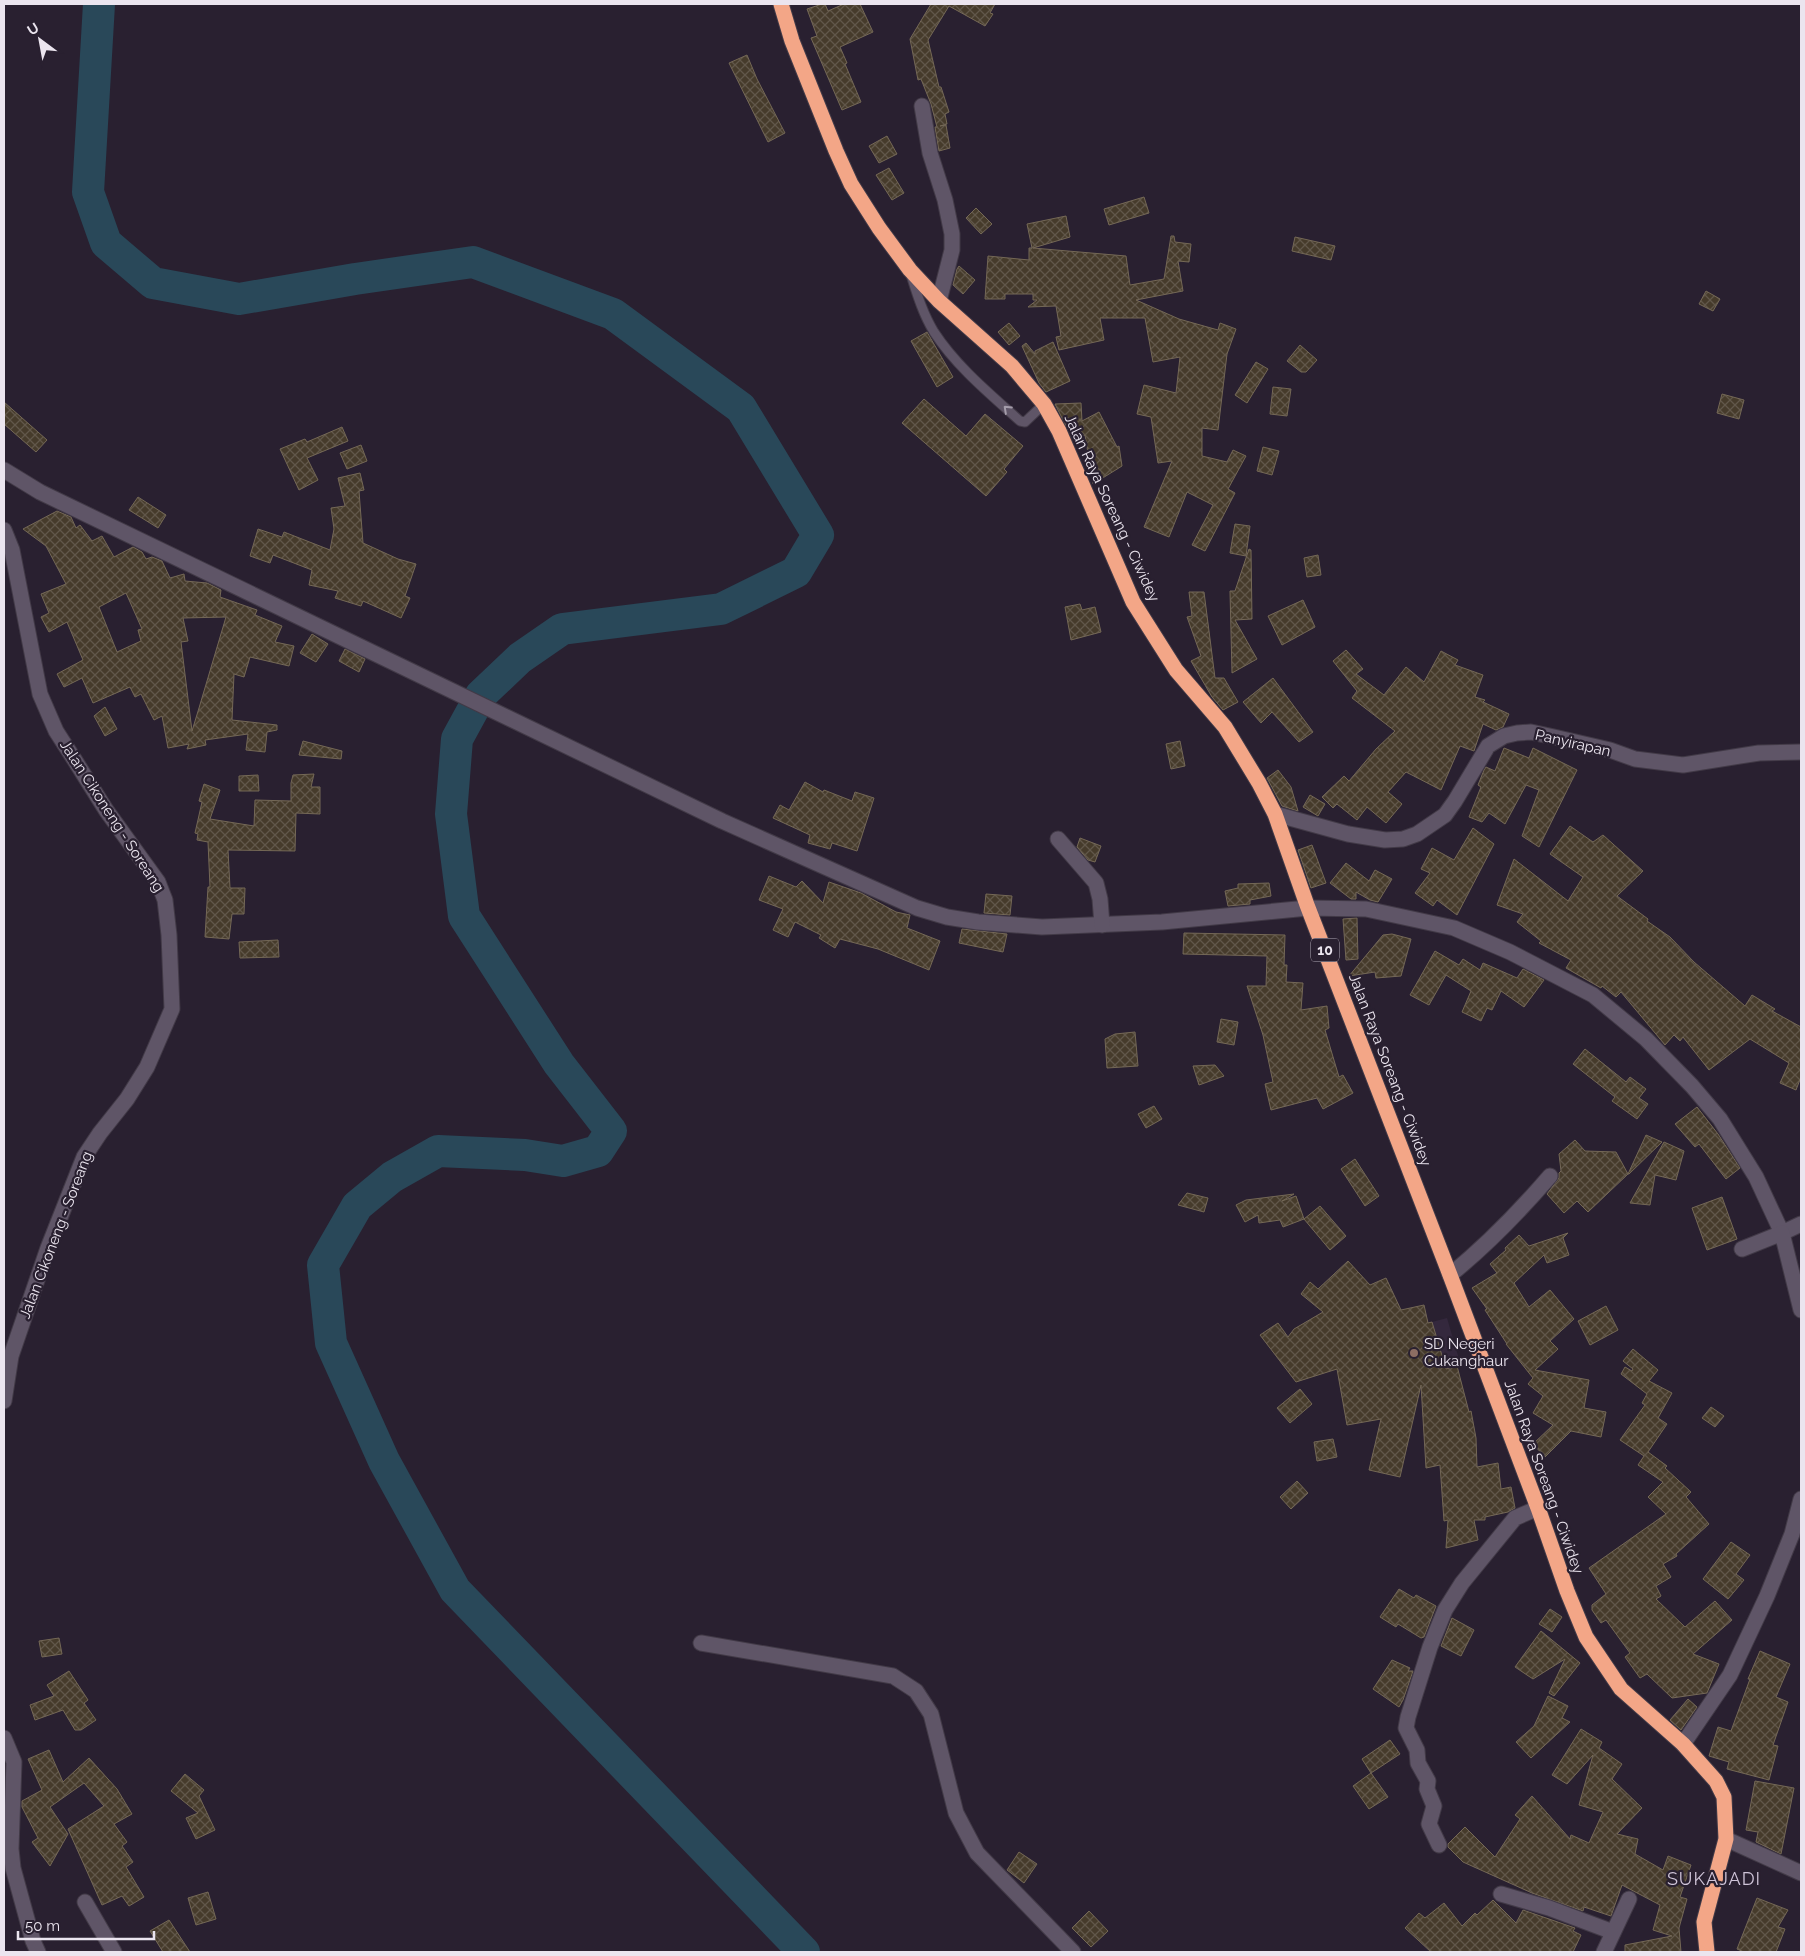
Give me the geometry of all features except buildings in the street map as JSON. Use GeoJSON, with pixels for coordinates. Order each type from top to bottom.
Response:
{"type":"FeatureCollection","features":[{"type":"Feature","properties":{"kind":"highway","name":"Jalan Raya Soreang - Ciwidey"},"geometry":{"type":"LineString","coordinates":[[780,4],[796,50],[851,184],[879,228],[910,270],[939,301],[1012,366],[1044,404],[1059,431],[1133,602],[1176,670],[1225,727],[1259,783],[1275,814],[1308,908],[1450,1275],[1586,1638],[1621,1689],[1683,1744],[1716,1781],[1724,1797],[1726,1839],[1704,1922],[1707,1952]]}},
{"type":"Feature","properties":{"kind":"street"},"geometry":{"type":"LineString","coordinates":[[922,106],[930,153],[945,200],[952,234],[952,250],[939,301]]}},
{"type":"Feature","properties":{"kind":"street"},"geometry":{"type":"LineString","coordinates":[[4,470],[40,492],[722,821],[917,908],[947,917],[978,922],[1042,927],[1162,922],[1308,908],[1366,909],[1454,928],[1488,941],[1593,995],[1646,1039],[1692,1086],[1720,1119],[1756,1177],[1782,1233],[1801,1310]]}},
{"type":"Feature","properties":{"kind":"street","name":"Jalan Cikoneng - Soreang"},"geometry":{"type":"LineString","coordinates":[[4,530],[12,550],[40,694],[46,712],[106,810],[158,882],[165,900],[170,935],[172,1009],[147,1067],[127,1099],[100,1132],[84,1157],[48,1248],[11,1356],[4,1402]]}},
{"type":"Feature","properties":{"kind":"street","name":"Panyirapan"},"geometry":{"type":"LineString","coordinates":[[1275,814],[1348,834],[1386,840],[1403,839],[1417,834],[1445,815],[1488,746],[1504,736],[1517,733],[1531,732],[1610,750],[1635,759],[1683,765],[1759,753],[1801,752]]}},
{"type":"Feature","properties":{"kind":"street"},"geometry":{"type":"LineString","coordinates":[[1058,839],[1096,883],[1100,899],[1102,925]]}},
{"type":"Feature","properties":{"kind":"street"},"geometry":{"type":"LineString","coordinates":[[1450,1275],[1481,1250],[1512,1220],[1550,1176]]}},
{"type":"Feature","properties":{"kind":"street"},"geometry":{"type":"LineString","coordinates":[[1742,1249],[1801,1224]]}},
{"type":"Feature","properties":{"kind":"street"},"geometry":{"type":"LineString","coordinates":[[1683,1744],[1730,1675],[1767,1596],[1792,1534],[1801,1499]]}},
{"type":"Feature","properties":{"kind":"street"},"geometry":{"type":"LineString","coordinates":[[1439,1845],[1429,1824],[1434,1806],[1427,1788],[1428,1781],[1418,1764],[1417,1750],[1406,1728],[1408,1717],[1430,1647],[1445,1610],[1462,1583],[1515,1518],[1538,1508]]}},
{"type":"Feature","properties":{"kind":"street"},"geometry":{"type":"LineString","coordinates":[[701,1643],[893,1676],[916,1691],[931,1714],[956,1813],[977,1853],[1073,1952]]}},
{"type":"Feature","properties":{"kind":"street"},"geometry":{"type":"LineString","coordinates":[[4,1738],[14,1762],[8,1825],[13,1868],[33,1941],[38,1952]]}},
{"type":"Feature","properties":{"kind":"street"},"geometry":{"type":"LineString","coordinates":[[1726,1839],[1801,1872]]}},
{"type":"Feature","properties":{"kind":"street"},"geometry":{"type":"LineString","coordinates":[[1501,1894],[1549,1908],[1613,1932]]}},
{"type":"Feature","properties":{"kind":"street"},"geometry":{"type":"LineString","coordinates":[[1604,1952],[1629,1899]]}},
{"type":"Feature","properties":{"kind":"street"},"geometry":{"type":"LineString","coordinates":[[85,1902],[114,1952]]}},
{"type":"Feature","properties":{"kind":"lane"},"geometry":{"type":"LineString","coordinates":[[910,270],[918,300],[934,332],[960,364],[1020,421],[1025,422],[1044,404]]}},
{"type":"Feature","properties":{"kind":"shaded area","name":"SD Negeri Cukanghaur"},"geometry":{"type":"Polygon","coordinates":[[[1447,1318],[1461,1366],[1382,1393],[1368,1339],[1447,1318]]]}},
{"type":"Feature","properties":{"kind":"waterway"},"geometry":{"type":"LineString","coordinates":[[99,4],[88,192],[106,243],[153,283],[239,299],[355,279],[473,262],[613,314],[741,408],[818,535],[796,572],[721,609],[562,629],[520,658],[481,695],[457,739],[451,814],[464,916],[559,1064],[611,1131],[598,1151],[563,1161],[525,1155],[438,1151],[392,1177],[357,1206],[323,1265],[331,1343],[384,1461],[455,1590],[804,1952]]}},
{"type":"Feature","properties":{"kind":"place","name":"SD Negeri Cukanghaur"},"geometry":{"type":"Point","coordinates":[1414,1353]}},
{"type":"Feature","properties":{"kind":"district","name":"SUKAJADI"},"geometry":{"type":"Point","coordinates":[1714,1878]}}]}
